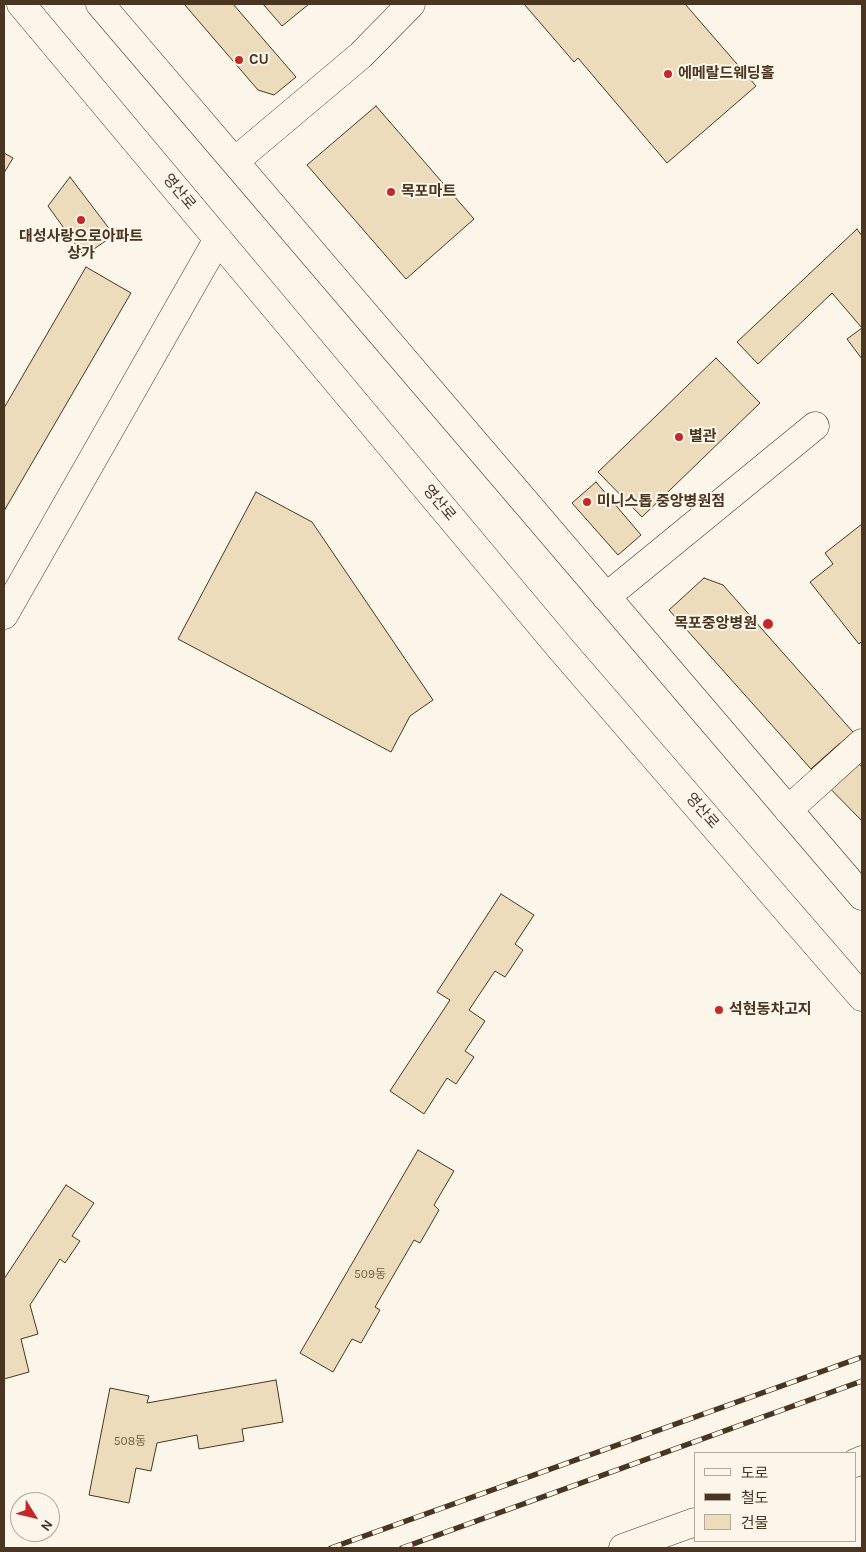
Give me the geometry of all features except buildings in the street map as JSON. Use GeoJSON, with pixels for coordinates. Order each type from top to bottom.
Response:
{"type":"FeatureCollection","features":[{"type":"Feature","properties":{"kind":"street","name":"영산로"},"geometry":{"type":"LineString","coordinates":[[21,4],[561,649],[862,997]]}},
{"type":"Feature","properties":{"kind":"street"},"geometry":{"type":"LineString","coordinates":[[100,4],[862,896]]}},
{"type":"Feature","properties":{"kind":"street"},"geometry":{"type":"LineString","coordinates":[[235,161],[362,55],[411,4]]}},
{"type":"Feature","properties":{"kind":"street"},"geometry":{"type":"LineString","coordinates":[[4,615],[218,239]]}},
{"type":"Feature","properties":{"kind":"street"},"geometry":{"type":"LineString","coordinates":[[606,597],[815,426]]}},
{"type":"Feature","properties":{"kind":"street"},"geometry":{"type":"LineString","coordinates":[[788,810],[862,743]]}},
{"type":"Feature","properties":{"kind":"street"},"geometry":{"type":"LineString","coordinates":[[623,1548],[694,1522]]}},
{"type":"Feature","properties":{"kind":"railway"},"geometry":{"type":"LineString","coordinates":[[331,1548],[862,1357]]}},
{"type":"Feature","properties":{"kind":"railway"},"geometry":{"type":"LineString","coordinates":[[402,1548],[862,1381]]}},
{"type":"Feature","properties":{"kind":"place","name":"CU"},"geometry":{"type":"Point","coordinates":[239,60]}},
{"type":"Feature","properties":{"kind":"place","name":"에메랄드웨딩홀"},"geometry":{"type":"Point","coordinates":[668,74]}},
{"type":"Feature","properties":{"kind":"place","name":"목포마트"},"geometry":{"type":"Point","coordinates":[391,192]}},
{"type":"Feature","properties":{"kind":"place","name":"대성사랑으로아파트 상가"},"geometry":{"type":"Point","coordinates":[81,220]}},
{"type":"Feature","properties":{"kind":"place","name":"별관"},"geometry":{"type":"Point","coordinates":[679,437]}},
{"type":"Feature","properties":{"kind":"place","name":"미니스톱 중앙병원점"},"geometry":{"type":"Point","coordinates":[587,502]}},
{"type":"Feature","properties":{"kind":"place","name":"목포중앙병원"},"geometry":{"type":"Point","coordinates":[768,624]}},
{"type":"Feature","properties":{"kind":"place","name":"석현동차고지"},"geometry":{"type":"Point","coordinates":[719,1010]}}]}
